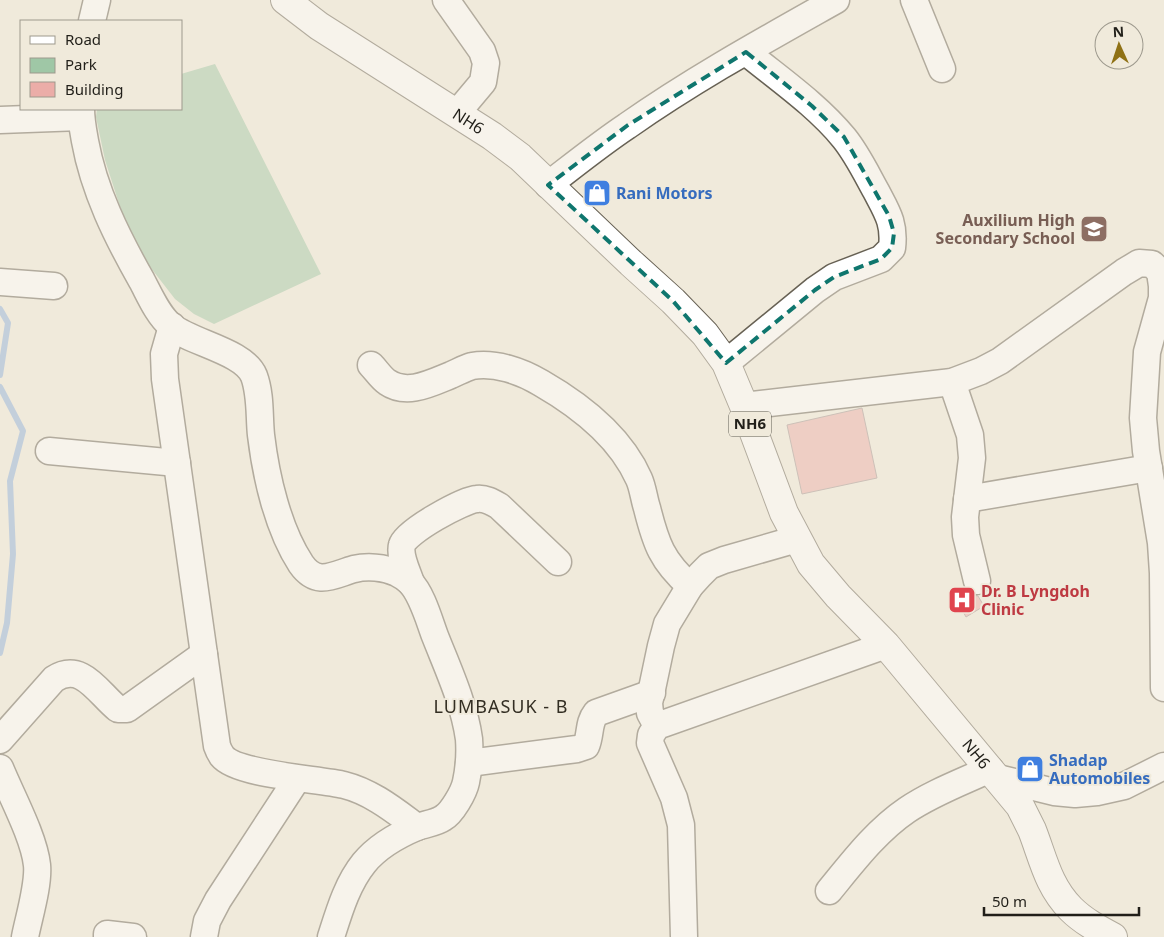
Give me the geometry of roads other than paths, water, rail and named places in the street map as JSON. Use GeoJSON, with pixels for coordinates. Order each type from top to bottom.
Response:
{"type":"FeatureCollection","features":[{"type":"Feature","properties":{"kind":"highway","name":"NH6"},"geometry":{"type":"LineString","coordinates":[[285,0],[319,26],[457,113],[520,157],[673,301],[705,334],[726,364],[744,406],[784,513],[811,564],[832,589],[886,645],[1020,806],[1032,830],[1040,858],[1053,885],[1071,909],[1092,926],[1113,937]]}},
{"type":"Feature","properties":{"kind":"street"},"geometry":{"type":"LineString","coordinates":[[92,20],[97,0]]}},
{"type":"Feature","properties":{"kind":"street"},"geometry":{"type":"LineString","coordinates":[[446,0],[482,51],[486,63],[482,82],[457,113]]}},
{"type":"Feature","properties":{"kind":"street"},"geometry":{"type":"LineString","coordinates":[[548,185],[628,125],[665,100],[836,0]]}},
{"type":"Feature","properties":{"kind":"street"},"geometry":{"type":"LineString","coordinates":[[914,0],[942,68]]}},
{"type":"Feature","properties":{"kind":"street"},"geometry":{"type":"LineString","coordinates":[[726,364],[815,290],[834,277],[881,259],[892,248],[894,233],[889,216],[860,160],[844,137],[812,106],[746,52]]}},
{"type":"Feature","properties":{"kind":"street"},"geometry":{"type":"LineString","coordinates":[[0,120],[81,113],[88,157],[100,198],[132,264],[155,305],[172,326],[238,360],[253,374],[258,399],[263,455],[270,486],[284,531],[302,564],[311,575],[327,578],[355,569],[372,567],[396,573],[411,583]]}},
{"type":"Feature","properties":{"kind":"street"},"geometry":{"type":"LineString","coordinates":[[744,406],[952,382],[981,371],[1000,361],[1139,263],[1152,264],[1160,272],[1162,298],[1147,352],[1143,418],[1161,543],[1164,688]]}},
{"type":"Feature","properties":{"kind":"street"},"geometry":{"type":"LineString","coordinates":[[0,282],[54,286]]}},
{"type":"Feature","properties":{"kind":"street"},"geometry":{"type":"LineString","coordinates":[[172,326],[164,354],[165,379],[204,654],[212,724],[217,746],[223,757],[239,766],[297,779],[344,785],[368,794],[383,802],[417,827]]}},
{"type":"Feature","properties":{"kind":"street"},"geometry":{"type":"LineString","coordinates":[[371,365],[386,382],[398,388],[411,388],[430,384],[471,366],[492,365],[515,370],[539,382],[570,402],[606,430],[631,464],[640,481],[653,530],[661,551],[675,573],[690,586]]}},
{"type":"Feature","properties":{"kind":"street"},"geometry":{"type":"LineString","coordinates":[[952,382],[970,434],[972,458],[965,517],[966,535],[977,581]]}},
{"type":"Feature","properties":{"kind":"street"},"geometry":{"type":"LineString","coordinates":[[50,451],[177,463]]}},
{"type":"Feature","properties":{"kind":"street"},"geometry":{"type":"LineString","coordinates":[[967,499],[1149,468]]}},
{"type":"Feature","properties":{"kind":"street"},"geometry":{"type":"LineString","coordinates":[[330,937],[352,880],[364,862],[383,845],[417,827],[443,818],[466,786],[469,763],[469,739],[457,692],[424,605],[411,583],[401,547],[404,539],[463,502],[477,498],[488,500],[498,506],[558,562]]}},
{"type":"Feature","properties":{"kind":"street"},"geometry":{"type":"LineString","coordinates":[[657,726],[650,713],[650,703],[661,646],[668,624],[690,586],[709,566],[797,539]]}},
{"type":"Feature","properties":{"kind":"street"},"geometry":{"type":"LineString","coordinates":[[684,937],[681,825],[674,798],[650,743],[651,734],[657,726],[886,645]]}},
{"type":"Feature","properties":{"kind":"street"},"geometry":{"type":"LineString","coordinates":[[0,740],[54,679],[61,674],[71,672],[83,676],[118,709],[126,709],[204,654]]}},
{"type":"Feature","properties":{"kind":"street"},"geometry":{"type":"LineString","coordinates":[[469,763],[577,749],[586,746],[591,720],[596,713],[652,693]]}},
{"type":"Feature","properties":{"kind":"street"},"geometry":{"type":"LineString","coordinates":[[829,890],[864,849],[885,828],[906,810],[929,798],[994,774],[1054,792],[1075,794],[1097,792],[1124,786],[1164,766]]}},
{"type":"Feature","properties":{"kind":"street"},"geometry":{"type":"LineString","coordinates":[[0,768],[32,845],[37,866],[35,888],[25,937]]}},
{"type":"Feature","properties":{"kind":"street"},"geometry":{"type":"LineString","coordinates":[[204,937],[207,921],[218,900],[297,779]]}},
{"type":"Feature","properties":{"kind":"street"},"geometry":{"type":"LineString","coordinates":[[107,937],[107,934],[133,937]]}},
{"type":"Feature","properties":{"kind":"waterway"},"geometry":{"type":"LineString","coordinates":[[0,309],[8,323],[0,375]]}},
{"type":"Feature","properties":{"kind":"waterway"},"geometry":{"type":"LineString","coordinates":[[0,387],[23,431],[10,481],[13,554],[7,623],[0,653]]}},
{"type":"Feature","properties":{"kind":"place","name":"Rani Motors"},"geometry":{"type":"Point","coordinates":[597,193]}},
{"type":"Feature","properties":{"kind":"place","name":"Auxilium High Secondary School"},"geometry":{"type":"Point","coordinates":[1094,229]}},
{"type":"Feature","properties":{"kind":"place","name":"Dr. B Lyngdoh Clinic"},"geometry":{"type":"Point","coordinates":[962,600]}},
{"type":"Feature","properties":{"kind":"place","name":"Shadap Automobiles"},"geometry":{"type":"Point","coordinates":[1030,769]}},
{"type":"Feature","properties":{"kind":"district","name":"LUMBASUK - B"},"geometry":{"type":"Point","coordinates":[501,707]}}]}
